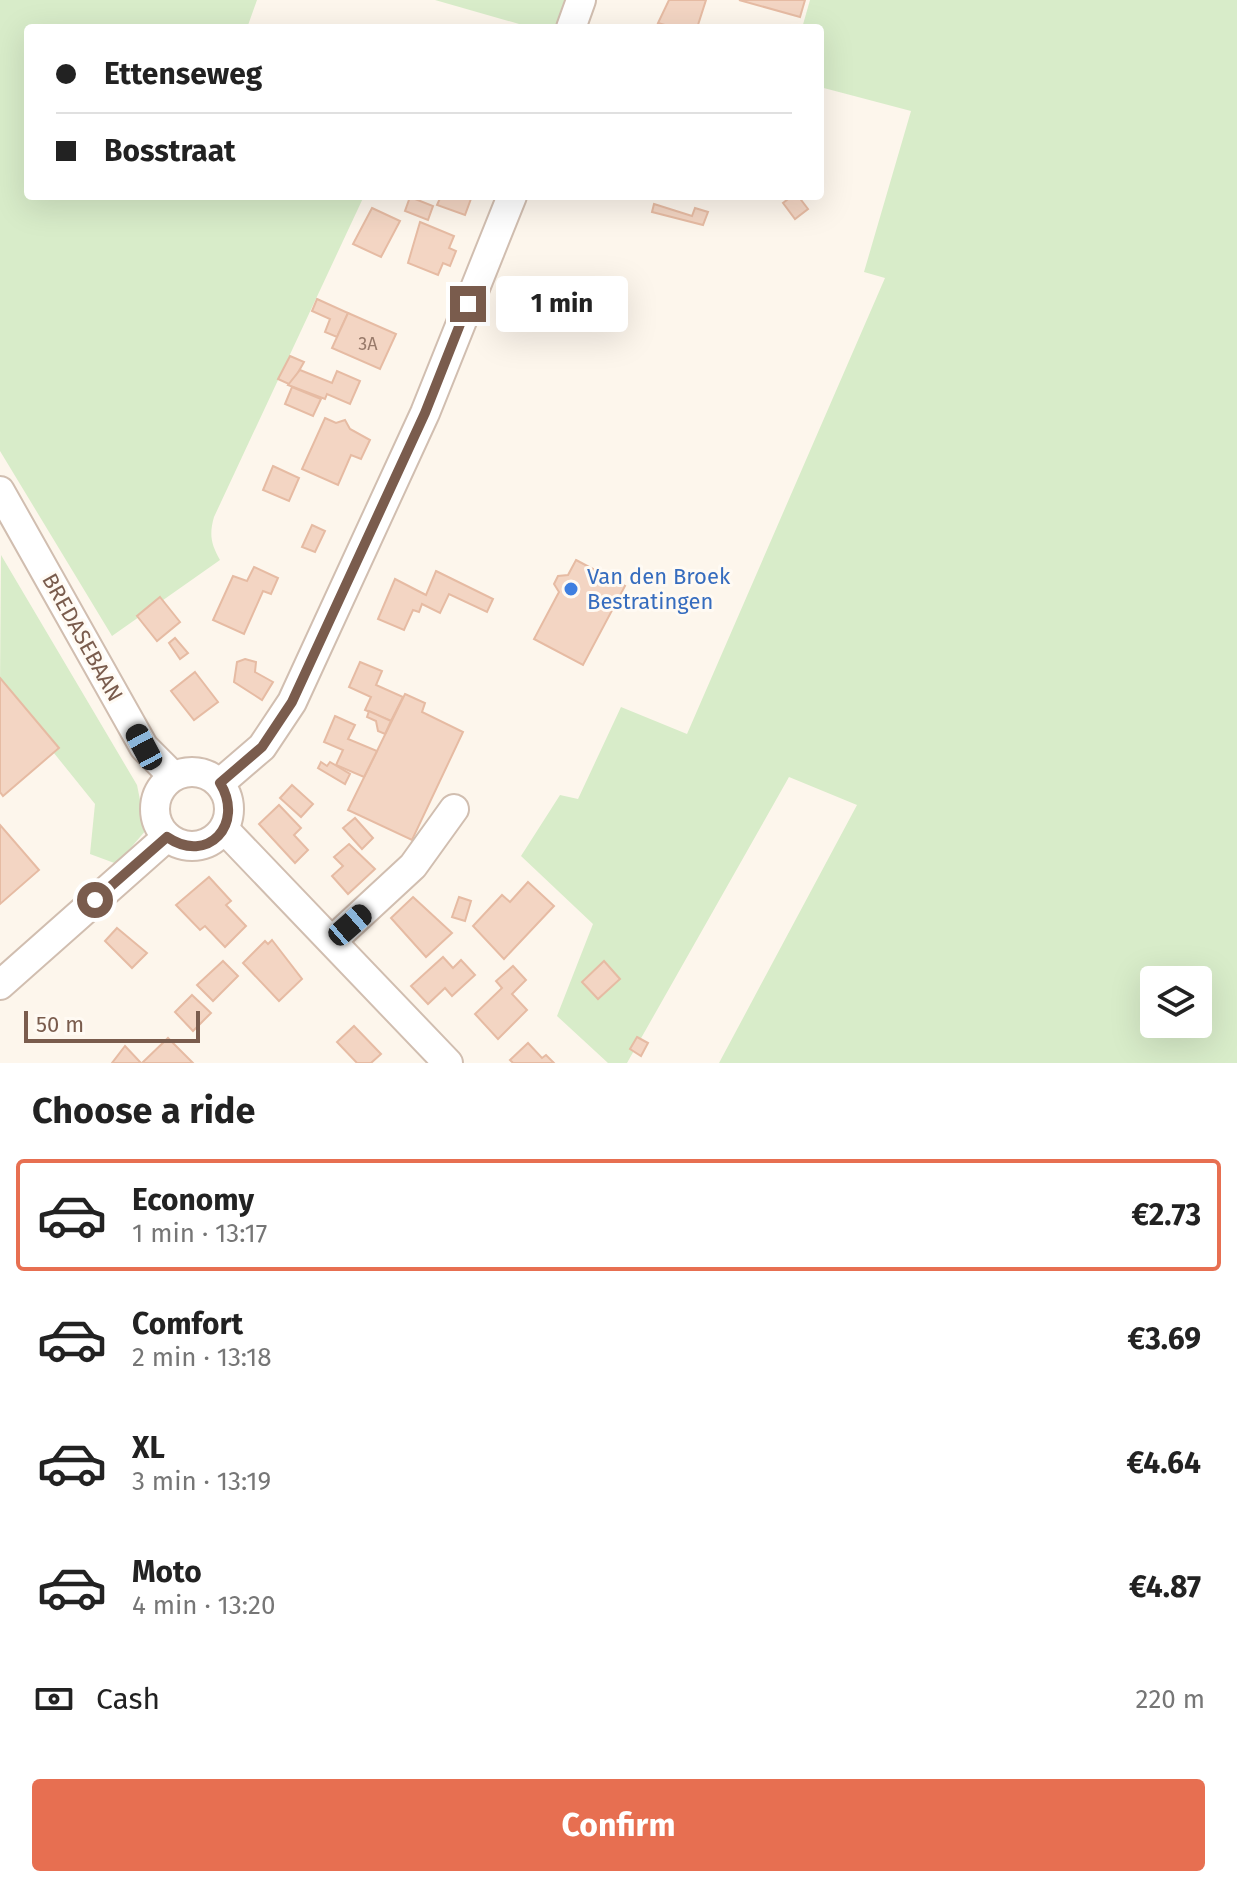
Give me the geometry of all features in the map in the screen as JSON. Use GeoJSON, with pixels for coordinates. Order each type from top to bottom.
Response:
{"type":"FeatureCollection","features":[{"type":"Feature","properties":{"kind":"street"},"geometry":{"type":"LineString","coordinates":[[572,24],[581,0]]}},
{"type":"Feature","properties":{"kind":"street"},"geometry":{"type":"LineString","coordinates":[[220,783],[262,747],[292,702],[425,413],[510,200]]}},
{"type":"Feature","properties":{"kind":"street","name":"BREDASEBAAN"},"geometry":{"type":"LineString","coordinates":[[0,491],[144,747],[173,776]]}},
{"type":"Feature","properties":{"kind":"street"},"geometry":{"type":"LineString","coordinates":[[189,771],[206,773],[220,783],[229,805],[224,829],[213,841],[199,846],[184,846],[167,837],[158,824],[154,808],[158,793],[173,776],[189,771]]}},
{"type":"Feature","properties":{"kind":"street"},"geometry":{"type":"LineString","coordinates":[[333,940],[413,866],[454,809]]}},
{"type":"Feature","properties":{"kind":"street"},"geometry":{"type":"LineString","coordinates":[[224,829],[448,1063]]}},
{"type":"Feature","properties":{"kind":"street"},"geometry":{"type":"LineString","coordinates":[[0,985],[167,837]]}},
{"type":"Feature","properties":{"kind":"green space"},"geometry":{"type":"Polygon","coordinates":[[[0,0],[257,0],[248,24],[24,24],[24,200],[362,200],[214,517],[212,539],[220,560],[112,636],[0,451],[0,0]]]}},
{"type":"Feature","properties":{"kind":"green space"},"geometry":{"type":"Polygon","coordinates":[[[435,0],[569,0],[560,24],[519,24],[435,0]]]}},
{"type":"Feature","properties":{"kind":"green space"},"geometry":{"type":"Polygon","coordinates":[[[810,0],[1237,0],[1237,1063],[719,1063],[857,805],[789,777],[627,1063],[608,1063],[557,1016],[593,924],[521,856],[560,795],[578,799],[621,707],[687,734],[885,278],[864,272],[911,111],[824,88],[824,24],[803,24],[810,0]]]}},
{"type":"Feature","properties":{"kind":"green space"},"geometry":{"type":"Polygon","coordinates":[[[1,555],[137,785],[146,830],[117,864],[90,854],[95,804],[0,686],[1,555]]]}},
{"type":"Feature","properties":{"kind":"building"},"geometry":{"type":"Polygon","coordinates":[[[669,0],[706,0],[698,24],[658,23],[669,0]]]}},
{"type":"Feature","properties":{"kind":"building"},"geometry":{"type":"Polygon","coordinates":[[[739,0],[805,0],[800,17],[739,0]]]}},
{"type":"Feature","properties":{"kind":"building"},"geometry":{"type":"Polygon","coordinates":[[[409,200],[433,206],[428,220],[405,211],[409,200]]]}},
{"type":"Feature","properties":{"kind":"building"},"geometry":{"type":"Polygon","coordinates":[[[439,200],[471,200],[465,215],[437,205],[439,200]]]}},
{"type":"Feature","properties":{"kind":"building"},"geometry":{"type":"Polygon","coordinates":[[[801,200],[808,209],[795,219],[783,203],[801,200]]]}},
{"type":"Feature","properties":{"kind":"building"},"geometry":{"type":"Polygon","coordinates":[[[654,204],[692,216],[695,208],[708,212],[703,225],[652,212],[654,204]]]}},
{"type":"Feature","properties":{"kind":"building"},"geometry":{"type":"Polygon","coordinates":[[[372,208],[400,221],[381,257],[353,244],[372,208]]]}},
{"type":"Feature","properties":{"kind":"building"},"geometry":{"type":"Polygon","coordinates":[[[420,222],[454,236],[449,248],[456,251],[450,266],[443,263],[438,275],[408,263],[420,222]]]}},
{"type":"Feature","properties":{"kind":"building"},"geometry":{"type":"Polygon","coordinates":[[[317,299],[348,313],[337,337],[325,332],[330,319],[312,311],[317,299]]]}},
{"type":"Feature","properties":{"kind":"building"},"geometry":{"type":"Polygon","coordinates":[[[348,313],[396,334],[380,369],[332,348],[348,313]]]}},
{"type":"Feature","properties":{"kind":"building"},"geometry":{"type":"Polygon","coordinates":[[[290,356],[304,362],[291,385],[278,379],[290,356]]]}},
{"type":"Feature","properties":{"kind":"building"},"geometry":{"type":"Polygon","coordinates":[[[300,370],[332,383],[337,371],[360,381],[350,404],[327,394],[325,399],[288,385],[300,370]]]}},
{"type":"Feature","properties":{"kind":"building"},"geometry":{"type":"Polygon","coordinates":[[[292,387],[321,399],[313,416],[285,404],[292,387]]]}},
{"type":"Feature","properties":{"kind":"building"},"geometry":{"type":"Polygon","coordinates":[[[325,418],[336,423],[345,420],[350,429],[370,440],[361,459],[351,455],[338,485],[302,469],[325,418]]]}},
{"type":"Feature","properties":{"kind":"building"},"geometry":{"type":"Polygon","coordinates":[[[273,466],[299,478],[289,501],[263,490],[273,466]]]}},
{"type":"Feature","properties":{"kind":"building"},"geometry":{"type":"Polygon","coordinates":[[[312,525],[325,531],[315,552],[302,547],[312,525]]]}},
{"type":"Feature","properties":{"kind":"building"},"geometry":{"type":"Polygon","coordinates":[[[576,560],[625,586],[583,665],[534,639],[559,592],[554,584],[558,576],[568,575],[576,560]]]}},
{"type":"Feature","properties":{"kind":"building"},"geometry":{"type":"Polygon","coordinates":[[[254,567],[278,578],[271,594],[263,591],[244,634],[213,620],[233,576],[247,581],[254,567]]]}},
{"type":"Feature","properties":{"kind":"building"},"geometry":{"type":"Polygon","coordinates":[[[436,571],[493,599],[487,612],[449,594],[440,613],[422,604],[419,612],[413,610],[404,630],[378,619],[395,579],[426,595],[436,571]]]}},
{"type":"Feature","properties":{"kind":"building"},"geometry":{"type":"Polygon","coordinates":[[[160,597],[180,622],[157,641],[137,616],[160,597]]]}},
{"type":"Feature","properties":{"kind":"building"},"geometry":{"type":"Polygon","coordinates":[[[175,638],[188,653],[180,659],[169,643],[175,638]]]}},
{"type":"Feature","properties":{"kind":"building"},"geometry":{"type":"Polygon","coordinates":[[[245,659],[256,662],[255,672],[273,682],[262,700],[234,682],[237,662],[245,659]]]}},
{"type":"Feature","properties":{"kind":"building"},"geometry":{"type":"Polygon","coordinates":[[[360,662],[382,671],[376,685],[403,697],[391,721],[365,710],[371,697],[349,687],[360,662]]]}},
{"type":"Feature","properties":{"kind":"building"},"geometry":{"type":"Polygon","coordinates":[[[195,672],[218,702],[194,720],[171,691],[195,672]]]}},
{"type":"Feature","properties":{"kind":"building"},"geometry":{"type":"Polygon","coordinates":[[[0,678],[59,748],[3,796],[0,792],[0,678]]]}},
{"type":"Feature","properties":{"kind":"building"},"geometry":{"type":"Polygon","coordinates":[[[405,694],[425,703],[422,712],[463,732],[412,840],[348,810],[405,694]]]}},
{"type":"Feature","properties":{"kind":"building"},"geometry":{"type":"Polygon","coordinates":[[[369,711],[391,721],[385,734],[378,731],[376,721],[367,717],[369,711]]]}},
{"type":"Feature","properties":{"kind":"building"},"geometry":{"type":"Polygon","coordinates":[[[335,716],[355,725],[348,739],[377,751],[364,777],[336,765],[343,750],[324,742],[335,716]]]}},
{"type":"Feature","properties":{"kind":"building"},"geometry":{"type":"Polygon","coordinates":[[[321,762],[327,766],[330,762],[350,774],[345,784],[318,768],[321,762]]]}},
{"type":"Feature","properties":{"kind":"building"},"geometry":{"type":"Polygon","coordinates":[[[292,785],[313,804],[301,817],[280,798],[292,785]]]}},
{"type":"Feature","properties":{"kind":"building"},"geometry":{"type":"Polygon","coordinates":[[[279,805],[301,828],[294,835],[308,850],[295,863],[259,824],[279,805]]]}},
{"type":"Feature","properties":{"kind":"building"},"geometry":{"type":"Polygon","coordinates":[[[355,818],[373,838],[362,849],[343,828],[355,818]]]}},
{"type":"Feature","properties":{"kind":"building"},"geometry":{"type":"Polygon","coordinates":[[[0,825],[39,870],[0,904],[0,825]]]}},
{"type":"Feature","properties":{"kind":"building"},"geometry":{"type":"Polygon","coordinates":[[[349,844],[375,869],[348,894],[332,876],[343,866],[334,857],[349,844]]]}},
{"type":"Feature","properties":{"kind":"building"},"geometry":{"type":"Polygon","coordinates":[[[209,877],[231,901],[226,905],[246,926],[225,947],[205,926],[200,930],[176,905],[209,877]]]}},
{"type":"Feature","properties":{"kind":"building"},"geometry":{"type":"Polygon","coordinates":[[[528,882],[554,906],[504,959],[473,926],[502,895],[510,902],[528,882]]]}},
{"type":"Feature","properties":{"kind":"building"},"geometry":{"type":"Polygon","coordinates":[[[413,897],[452,933],[426,957],[391,918],[413,897]]]}},
{"type":"Feature","properties":{"kind":"building"},"geometry":{"type":"Polygon","coordinates":[[[459,897],[471,901],[465,921],[452,917],[459,897]]]}},
{"type":"Feature","properties":{"kind":"building"},"geometry":{"type":"Polygon","coordinates":[[[117,928],[147,953],[132,968],[105,941],[117,928]]]}},
{"type":"Feature","properties":{"kind":"building"},"geometry":{"type":"Polygon","coordinates":[[[272,940],[302,979],[279,1001],[243,963],[265,941],[268,944],[272,940]]]}},
{"type":"Feature","properties":{"kind":"building"},"geometry":{"type":"Polygon","coordinates":[[[443,957],[453,968],[461,960],[475,975],[452,996],[445,988],[428,1004],[411,986],[443,957]]]}},
{"type":"Feature","properties":{"kind":"building"},"geometry":{"type":"Polygon","coordinates":[[[223,961],[238,976],[213,1001],[197,985],[223,961]]]}},
{"type":"Feature","properties":{"kind":"building"},"geometry":{"type":"Polygon","coordinates":[[[604,961],[620,979],[598,999],[582,982],[604,961]]]}},
{"type":"Feature","properties":{"kind":"building"},"geometry":{"type":"Polygon","coordinates":[[[513,966],[526,980],[512,994],[527,1010],[498,1039],[475,1014],[502,988],[496,981],[513,966]]]}},
{"type":"Feature","properties":{"kind":"building"},"geometry":{"type":"Polygon","coordinates":[[[192,995],[211,1013],[193,1031],[175,1012],[192,995]]]}},
{"type":"Feature","properties":{"kind":"building"},"geometry":{"type":"Polygon","coordinates":[[[354,1026],[381,1054],[371,1063],[357,1063],[337,1042],[354,1026]]]}},
{"type":"Feature","properties":{"kind":"building"},"geometry":{"type":"Polygon","coordinates":[[[637,1037],[648,1043],[641,1056],[630,1049],[637,1037]]]}},
{"type":"Feature","properties":{"kind":"building"},"geometry":{"type":"Polygon","coordinates":[[[168,1038],[193,1063],[142,1063],[168,1038]]]}},
{"type":"Feature","properties":{"kind":"building"},"geometry":{"type":"Polygon","coordinates":[[[528,1043],[542,1058],[546,1055],[554,1063],[513,1063],[510,1060],[528,1043]]]}},
{"type":"Feature","properties":{"kind":"building"},"geometry":{"type":"Polygon","coordinates":[[[125,1046],[141,1063],[112,1063],[125,1046]]]}},
{"type":"Feature","properties":{"kind":"place","name":"Van den Broek Bestratingen"},"geometry":{"type":"Point","coordinates":[571,589]}},
{"type":"Feature","properties":{"kind":"route"},"geometry":{"type":"LineString","coordinates":[[95,900],[167,837],[184,846],[199,846],[213,841],[224,829],[230,814],[228,797],[220,783],[262,747],[292,702],[425,413],[468,304]]}}]}
